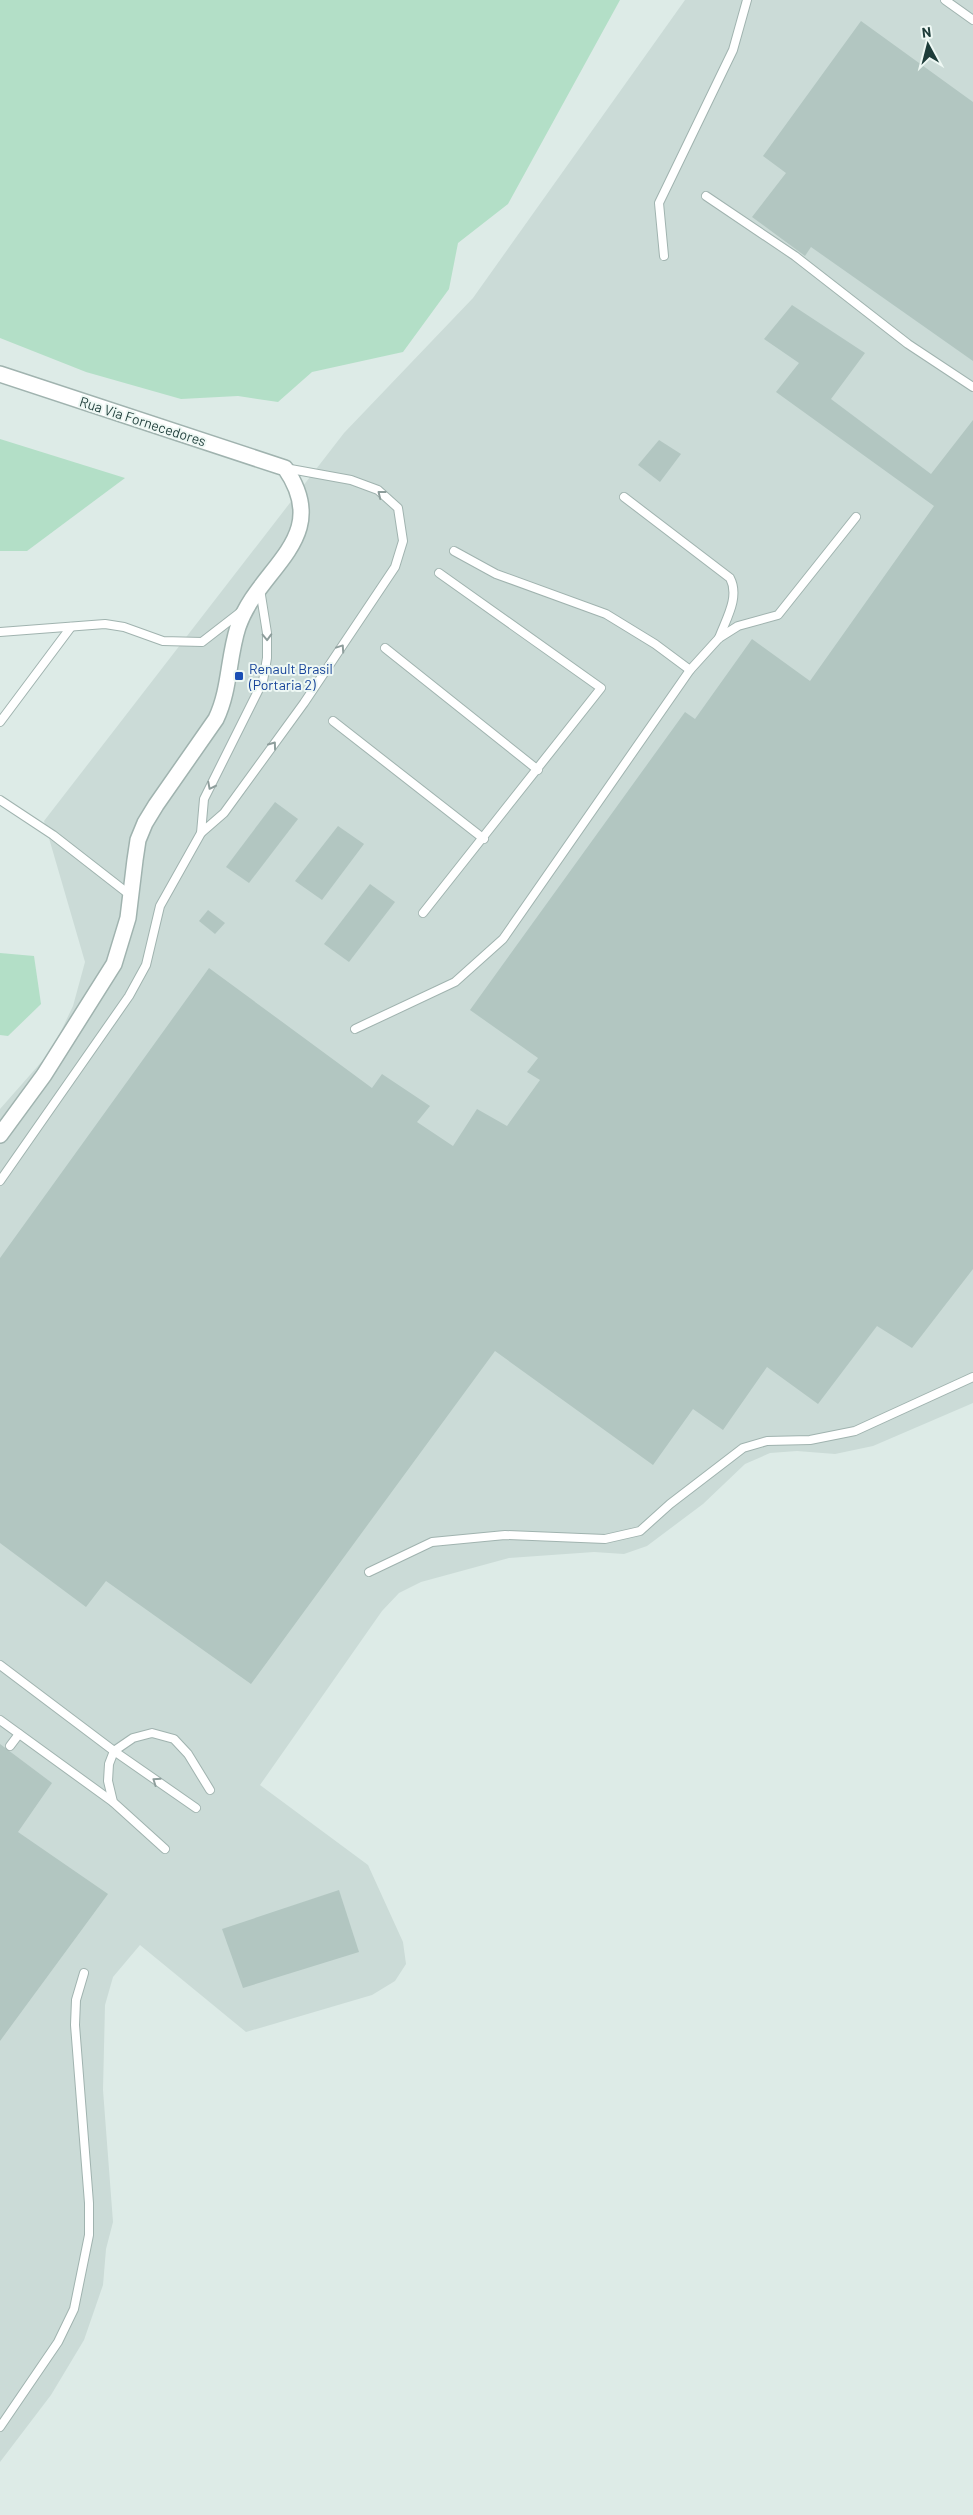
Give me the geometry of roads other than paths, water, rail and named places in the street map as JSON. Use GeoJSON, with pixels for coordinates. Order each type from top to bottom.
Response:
{"type":"FeatureCollection","features":[{"type":"Feature","properties":{"kind":"street","name":"Rua Via Fornecedores"},"geometry":{"type":"LineString","coordinates":[[0,374],[285,468]]}},
{"type":"Feature","properties":{"kind":"street"},"geometry":{"type":"LineString","coordinates":[[0,1135],[44,1075],[114,964],[122,942],[132,896],[138,840],[156,804],[216,719],[222,706],[237,629],[245,609],[294,540],[301,521],[302,500],[296,483],[285,468]]}},
{"type":"Feature","properties":{"kind":"lane"},"geometry":{"type":"LineString","coordinates":[[664,256],[659,204],[733,50],[747,0]]}},
{"type":"Feature","properties":{"kind":"lane"},"geometry":{"type":"LineString","coordinates":[[945,0],[973,20]]}},
{"type":"Feature","properties":{"kind":"lane"},"geometry":{"type":"LineString","coordinates":[[706,196],[795,256],[908,344],[973,388]]}},
{"type":"Feature","properties":{"kind":"lane"},"geometry":{"type":"LineString","coordinates":[[0,1181],[129,996],[146,964],[160,906],[201,833],[224,813],[304,703],[395,568],[403,541],[398,508],[378,490],[351,480],[285,468]]}},
{"type":"Feature","properties":{"kind":"lane"},"geometry":{"type":"LineString","coordinates":[[624,497],[730,578],[734,586],[734,599],[719,638]]}},
{"type":"Feature","properties":{"kind":"lane"},"geometry":{"type":"LineString","coordinates":[[354,1030],[455,982],[503,939],[690,670],[719,638],[738,626],[778,615],[856,517]]}},
{"type":"Feature","properties":{"kind":"lane"},"geometry":{"type":"LineString","coordinates":[[454,551],[496,574],[606,614],[656,644],[690,670]]}},
{"type":"Feature","properties":{"kind":"lane"},"geometry":{"type":"LineString","coordinates":[[423,913],[484,839],[601,688],[439,573]]}},
{"type":"Feature","properties":{"kind":"lane"},"geometry":{"type":"LineString","coordinates":[[201,833],[204,798],[263,681],[267,658],[267,633],[260,588]]}},
{"type":"Feature","properties":{"kind":"lane"},"geometry":{"type":"LineString","coordinates":[[0,632],[105,624],[124,627],[163,641],[202,642],[245,609]]}},
{"type":"Feature","properties":{"kind":"lane"},"geometry":{"type":"LineString","coordinates":[[0,722],[71,627]]}},
{"type":"Feature","properties":{"kind":"lane"},"geometry":{"type":"LineString","coordinates":[[385,648],[538,770]]}},
{"type":"Feature","properties":{"kind":"lane"},"geometry":{"type":"LineString","coordinates":[[333,721],[484,839]]}},
{"type":"Feature","properties":{"kind":"lane"},"geometry":{"type":"LineString","coordinates":[[0,800],[53,835],[132,896]]}},
{"type":"Feature","properties":{"kind":"lane"},"geometry":{"type":"LineString","coordinates":[[369,1572],[432,1542],[505,1535],[605,1539],[640,1531],[670,1504],[743,1448],[767,1441],[810,1440],[855,1432],[973,1377]]}},
{"type":"Feature","properties":{"kind":"lane"},"geometry":{"type":"LineString","coordinates":[[0,1665],[114,1751],[196,1808]]}},
{"type":"Feature","properties":{"kind":"lane"},"geometry":{"type":"LineString","coordinates":[[0,1720],[113,1802],[165,1849]]}},
{"type":"Feature","properties":{"kind":"lane"},"geometry":{"type":"LineString","coordinates":[[113,1802],[108,1781],[109,1764],[114,1751],[133,1738],[152,1732],[174,1739],[188,1754],[210,1790]]}},
{"type":"Feature","properties":{"kind":"lane"},"geometry":{"type":"LineString","coordinates":[[10,1746],[19,1734]]}},
{"type":"Feature","properties":{"kind":"lane"},"geometry":{"type":"LineString","coordinates":[[0,2427],[58,2342],[74,2309],[89,2235],[89,2203],[75,2024],[76,2000],[84,1973]]}},
{"type":"Feature","properties":{"kind":"place","name":"Renault Brasil (Portaria 2)"},"geometry":{"type":"Point","coordinates":[239,676]}}]}
